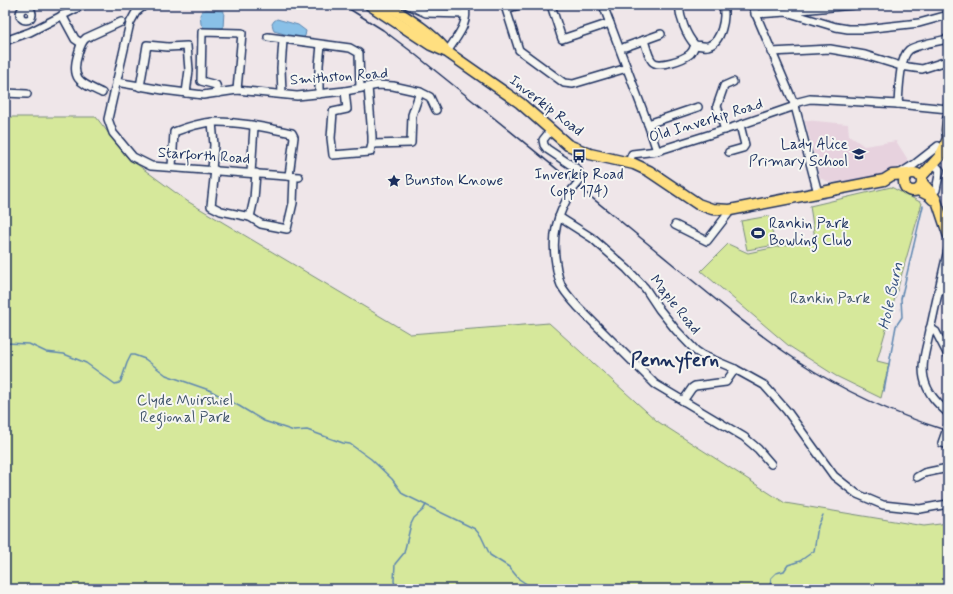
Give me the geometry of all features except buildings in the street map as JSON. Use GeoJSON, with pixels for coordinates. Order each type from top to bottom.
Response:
{"type":"FeatureCollection","features":[{"type":"Feature","properties":{"kind":"highway","name":"Inverkip Road"},"geometry":{"type":"LineString","coordinates":[[370,5],[431,45],[447,52],[520,102],[568,145],[590,154],[629,162],[649,171],[698,204],[712,209],[730,210],[884,180],[892,175],[914,179],[933,166],[940,156],[948,138],[948,123]]}},
{"type":"Feature","properties":{"kind":"highway","name":"Inverkip Road"},"geometry":{"type":"LineString","coordinates":[[387,5],[435,38],[447,52]]}},
{"type":"Feature","properties":{"kind":"highway","name":"Inverkip Road"},"geometry":{"type":"LineString","coordinates":[[884,180],[905,184],[910,190],[914,179],[938,146],[948,123]]}},
{"type":"Feature","properties":{"kind":"main road"},"geometry":{"type":"LineString","coordinates":[[914,179],[932,193],[939,207],[948,235]]}},
{"type":"Feature","properties":{"kind":"main road"},"geometry":{"type":"LineString","coordinates":[[914,179],[939,207]]}},
{"type":"Feature","properties":{"kind":"street"},"geometry":{"type":"LineString","coordinates":[[5,41],[35,30],[82,5]]}},
{"type":"Feature","properties":{"kind":"street","name":"Starforth Road"},"geometry":{"type":"LineString","coordinates":[[145,5],[136,12],[130,24],[108,119],[113,133],[132,157],[151,166],[294,177]]}},
{"type":"Feature","properties":{"kind":"street"},"geometry":{"type":"LineString","coordinates":[[408,5],[426,13],[465,14]]}},
{"type":"Feature","properties":{"kind":"street"},"geometry":{"type":"LineString","coordinates":[[447,52],[464,27],[465,5]]}},
{"type":"Feature","properties":{"kind":"street"},"geometry":{"type":"LineString","coordinates":[[519,5],[506,9],[520,50],[564,82],[573,84],[627,68]]}},
{"type":"Feature","properties":{"kind":"street"},"geometry":{"type":"LineString","coordinates":[[551,5],[562,39],[610,23]]}},
{"type":"Feature","properties":{"kind":"street"},"geometry":{"type":"LineString","coordinates":[[603,5],[657,151]]}},
{"type":"Feature","properties":{"kind":"street"},"geometry":{"type":"LineString","coordinates":[[679,5],[690,40],[695,45],[708,46],[716,40],[725,20],[723,5]]}},
{"type":"Feature","properties":{"kind":"street"},"geometry":{"type":"LineString","coordinates":[[752,5],[794,105],[818,193]]}},
{"type":"Feature","properties":{"kind":"street"},"geometry":{"type":"LineString","coordinates":[[755,14],[853,5]]}},
{"type":"Feature","properties":{"kind":"street"},"geometry":{"type":"LineString","coordinates":[[786,12],[836,27],[848,29],[864,29],[919,23],[948,15]]}},
{"type":"Feature","properties":{"kind":"street"},"geometry":{"type":"LineString","coordinates":[[62,15],[75,39],[81,43]]}},
{"type":"Feature","properties":{"kind":"street"},"geometry":{"type":"LineString","coordinates":[[28,19],[35,30]]}},
{"type":"Feature","properties":{"kind":"street"},"geometry":{"type":"LineString","coordinates":[[102,93],[84,84],[76,75],[74,64],[81,43],[86,38],[114,29],[121,22]]}},
{"type":"Feature","properties":{"kind":"street"},"geometry":{"type":"LineString","coordinates":[[218,93],[216,85],[200,81],[202,32],[242,33],[237,90]]}},
{"type":"Feature","properties":{"kind":"street"},"geometry":{"type":"LineString","coordinates":[[625,47],[661,34]]}},
{"type":"Feature","properties":{"kind":"street"},"geometry":{"type":"LineString","coordinates":[[268,37],[350,48],[359,53],[360,88]]}},
{"type":"Feature","properties":{"kind":"street"},"geometry":{"type":"LineString","coordinates":[[898,104],[901,66],[906,52],[912,48],[948,39]]}},
{"type":"Feature","properties":{"kind":"street"},"geometry":{"type":"LineString","coordinates":[[282,94],[281,68],[284,40]]}},
{"type":"Feature","properties":{"kind":"street"},"geometry":{"type":"LineString","coordinates":[[644,40],[652,61],[657,65],[662,65],[690,54],[695,45]]}},
{"type":"Feature","properties":{"kind":"street"},"geometry":{"type":"LineString","coordinates":[[140,87],[147,45],[168,47],[187,46],[189,70],[186,93]]}},
{"type":"Feature","properties":{"kind":"street"},"geometry":{"type":"LineString","coordinates":[[319,94],[321,45]]}},
{"type":"Feature","properties":{"kind":"street"},"geometry":{"type":"LineString","coordinates":[[771,52],[830,49],[866,55],[901,66],[922,68],[947,61]]}},
{"type":"Feature","properties":{"kind":"street"},"geometry":{"type":"LineString","coordinates":[[92,88],[95,81]]}},
{"type":"Feature","properties":{"kind":"street","name":"Smithston Road"},"geometry":{"type":"LineString","coordinates":[[116,82],[140,87],[203,95],[227,90],[237,90],[297,96],[345,91],[378,85],[393,86],[420,92]]}},
{"type":"Feature","properties":{"kind":"street"},"geometry":{"type":"LineString","coordinates":[[725,130],[717,106],[724,86],[733,82]]}},
{"type":"Feature","properties":{"kind":"street"},"geometry":{"type":"LineString","coordinates":[[345,91],[347,108],[333,112],[331,138],[333,155],[370,152],[372,136],[368,87]]}},
{"type":"Feature","properties":{"kind":"street"},"geometry":{"type":"LineString","coordinates":[[5,92],[26,94]]}},
{"type":"Feature","properties":{"kind":"street"},"geometry":{"type":"LineString","coordinates":[[372,144],[411,143],[412,115],[420,92],[430,97],[436,110]]}},
{"type":"Feature","properties":{"kind":"street","name":"Old Inverkip Road"},"geometry":{"type":"LineString","coordinates":[[629,162],[632,154],[657,151],[725,130],[810,99],[898,104],[948,109]]}},
{"type":"Feature","properties":{"kind":"street"},"geometry":{"type":"LineString","coordinates":[[648,124],[698,107]]}},
{"type":"Feature","properties":{"kind":"street"},"geometry":{"type":"LineString","coordinates":[[172,167],[174,132],[196,124],[212,122],[234,123],[273,129],[292,134],[294,137],[293,203],[287,229],[261,224],[250,217],[221,211],[211,206],[214,170],[212,122]]}},
{"type":"Feature","properties":{"kind":"street"},"geometry":{"type":"LineString","coordinates":[[729,152],[743,148],[745,145],[740,125]]}},
{"type":"Feature","properties":{"kind":"street"},"geometry":{"type":"LineString","coordinates":[[250,217],[254,199],[254,127]]}},
{"type":"Feature","properties":{"kind":"street"},"geometry":{"type":"LineString","coordinates":[[551,130],[543,140],[544,145],[547,149],[577,169],[581,177],[572,190],[559,217],[553,236],[554,252],[561,285],[578,307],[655,384],[744,437],[758,449],[771,464]]}},
{"type":"Feature","properties":{"kind":"street"},"geometry":{"type":"LineString","coordinates":[[914,179],[915,164],[938,146]]}},
{"type":"Feature","properties":{"kind":"street"},"geometry":{"type":"LineString","coordinates":[[932,193],[936,190],[940,170],[933,166]]}},
{"type":"Feature","properties":{"kind":"street"},"geometry":{"type":"LineString","coordinates":[[675,225],[707,241],[730,210]]}},
{"type":"Feature","properties":{"kind":"street","name":"Maple Road"},"geometry":{"type":"LineString","coordinates":[[559,217],[592,238],[627,269],[645,288],[676,330],[696,351],[735,369],[764,385],[787,411],[834,476],[857,494],[883,505],[920,509],[948,504]]}},
{"type":"Feature","properties":{"kind":"street"},"geometry":{"type":"LineString","coordinates":[[948,250],[923,366],[924,379],[934,399],[948,413]]}},
{"type":"Feature","properties":{"kind":"street"},"geometry":{"type":"LineString","coordinates":[[938,291],[948,289]]}},
{"type":"Feature","properties":{"kind":"street"},"geometry":{"type":"LineString","coordinates":[[930,328],[936,332],[948,355]]}},
{"type":"Feature","properties":{"kind":"street"},"geometry":{"type":"LineString","coordinates":[[683,401],[695,386],[726,382],[735,369]]}},
{"type":"Feature","properties":{"kind":"street"},"geometry":{"type":"LineString","coordinates":[[948,426],[942,443],[948,445]]}},
{"type":"Feature","properties":{"kind":"street"},"geometry":{"type":"LineString","coordinates":[[916,477],[924,473],[948,468]]}},
{"type":"Feature","properties":{"kind":"shaded area","name":"Lady Alice Primary School"},"geometry":{"type":"Polygon","coordinates":[[[805,120],[848,124],[849,135],[864,146],[896,141],[910,163],[875,176],[831,183],[820,178],[805,120]]]}},
{"type":"Feature","properties":{"kind":"green space","name":"Clyde Muirshiel Regional Park"},"geometry":{"type":"Polygon","coordinates":[[[5,117],[96,117],[127,157],[187,201],[410,334],[549,323],[657,421],[785,503],[924,526],[948,523],[948,589],[5,589],[5,117]]]}},
{"type":"Feature","properties":{"kind":"green space","name":"Rankin Park"},"geometry":{"type":"Polygon","coordinates":[[[891,187],[922,203],[877,361],[889,364],[881,398],[836,376],[789,346],[701,271],[728,244],[748,253],[815,239],[810,206],[891,187]]]}},
{"type":"Feature","properties":{"kind":"green space","name":"Rankin Park Bowling Club"},"geometry":{"type":"Polygon","coordinates":[[[769,216],[775,245],[747,250],[741,221],[769,216]]]}},
{"type":"Feature","properties":{"kind":"water"},"geometry":{"type":"Polygon","coordinates":[[[202,11],[224,11],[223,28],[204,28],[201,24],[200,15],[202,11]]]}},
{"type":"Feature","properties":{"kind":"water"},"geometry":{"type":"Polygon","coordinates":[[[277,19],[298,25],[306,31],[305,36],[302,39],[274,31],[272,24],[277,19]]]}},
{"type":"Feature","properties":{"kind":"waterway","name":"Hole Burn"},"geometry":{"type":"LineString","coordinates":[[884,391],[896,326],[902,317],[901,299],[923,206]]}},
{"type":"Feature","properties":{"kind":"waterway"},"geometry":{"type":"LineString","coordinates":[[5,343],[29,344],[46,352],[64,354],[86,363],[115,384],[121,381],[127,363],[131,355],[134,355],[145,359],[166,375],[209,390],[264,421],[294,431],[307,430],[343,443],[350,444],[371,459],[392,479],[403,494],[475,529],[481,536],[490,555],[509,567],[519,579],[534,589]]}},
{"type":"Feature","properties":{"kind":"waterway"},"geometry":{"type":"LineString","coordinates":[[396,589],[394,581],[395,564],[404,553],[411,524],[414,518],[426,505]]}},
{"type":"Feature","properties":{"kind":"waterway","name":"Hole Burn"},"geometry":{"type":"LineString","coordinates":[[770,589],[771,578],[776,573],[784,571],[788,565],[800,561],[814,551],[818,526],[823,515]]}},
{"type":"Feature","properties":{"kind":"railway"},"geometry":{"type":"LineString","coordinates":[[343,5],[383,30],[412,52],[716,299],[756,331],[798,361],[833,382],[890,410],[948,431]]}},
{"type":"Feature","properties":{"kind":"place","name":"Lady Alice Primary School"},"geometry":{"type":"Point","coordinates":[859,154]}},
{"type":"Feature","properties":{"kind":"place","name":"Inverkip Road (opp 174)"},"geometry":{"type":"Point","coordinates":[579,156]}},
{"type":"Feature","properties":{"kind":"place","name":"Bunston Knowe"},"geometry":{"type":"Point","coordinates":[394,181]}},
{"type":"Feature","properties":{"kind":"place","name":"Rankin Park Bowling Club"},"geometry":{"type":"Point","coordinates":[758,233]}},
{"type":"Feature","properties":{"kind":"district","name":"Pennyfern"},"geometry":{"type":"Point","coordinates":[675,360]}}]}
